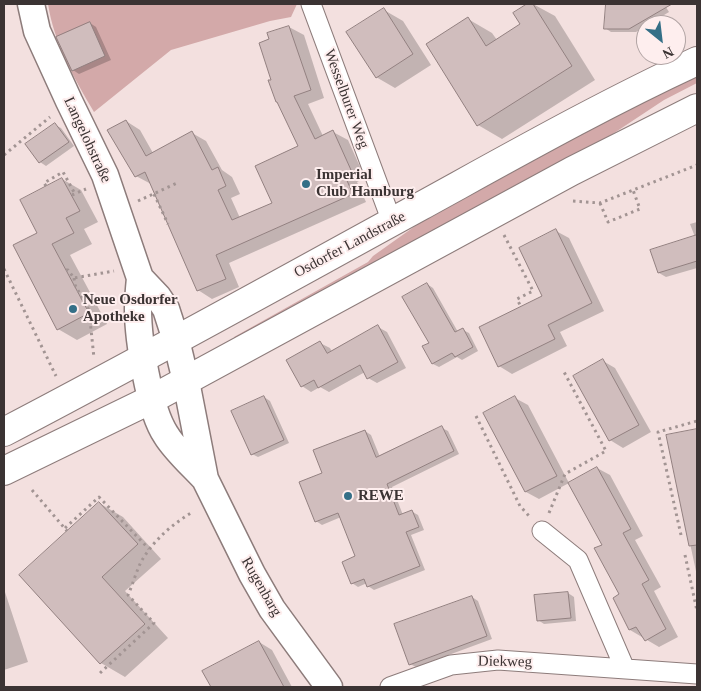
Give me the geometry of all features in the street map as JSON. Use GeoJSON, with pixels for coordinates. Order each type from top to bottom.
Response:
{"type":"FeatureCollection","features":[{"type":"Feature","properties":{"kind":"main road","name":"Osdorfer Landstraße"},"geometry":{"type":"LineString","coordinates":[[4,432],[567,126],[697,61]]}},
{"type":"Feature","properties":{"kind":"main road"},"geometry":{"type":"LineString","coordinates":[[4,471],[152,399],[563,175],[697,108]]}},
{"type":"Feature","properties":{"kind":"street","name":"Langelohstraße"},"geometry":{"type":"LineString","coordinates":[[31,4],[37,31],[105,176],[138,272],[166,309],[186,381]]}},
{"type":"Feature","properties":{"kind":"street","name":"Wesselburer Weg"},"geometry":{"type":"LineString","coordinates":[[311,4],[392,222]]}},
{"type":"Feature","properties":{"kind":"street","name":"Langelohstraße"},"geometry":{"type":"LineString","coordinates":[[138,272],[138,307],[143,358],[152,399]]}},
{"type":"Feature","properties":{"kind":"street","name":"Rugenbarg"},"geometry":{"type":"LineString","coordinates":[[186,381],[205,479],[252,574],[272,609],[329,687]]}},
{"type":"Feature","properties":{"kind":"street","name":"Rugenbarg"},"geometry":{"type":"LineString","coordinates":[[152,399],[166,436],[205,479]]}},
{"type":"Feature","properties":{"kind":"street"},"geometry":{"type":"LineString","coordinates":[[542,531],[578,560],[625,669]]}},
{"type":"Feature","properties":{"kind":"street","name":"Diekweg"},"geometry":{"type":"LineString","coordinates":[[390,687],[451,665],[474,661],[498,660],[697,674]]}},
{"type":"Feature","properties":{"kind":"path"},"geometry":{"type":"LineString","coordinates":[[4,155],[69,101]]}},
{"type":"Feature","properties":{"kind":"path"},"geometry":{"type":"LineString","coordinates":[[572,201],[600,203],[697,166]]}},
{"type":"Feature","properties":{"kind":"path"},"geometry":{"type":"LineString","coordinates":[[46,186],[44,183],[64,172],[75,194]]}},
{"type":"Feature","properties":{"kind":"path"},"geometry":{"type":"LineString","coordinates":[[116,210],[177,183],[177,185]]}},
{"type":"Feature","properties":{"kind":"path"},"geometry":{"type":"LineString","coordinates":[[600,203],[608,222],[640,209],[633,190]]}},
{"type":"Feature","properties":{"kind":"path"},"geometry":{"type":"LineString","coordinates":[[154,194],[168,224]]}},
{"type":"Feature","properties":{"kind":"path"},"geometry":{"type":"LineString","coordinates":[[504,235],[533,290],[517,298],[521,306]]}},
{"type":"Feature","properties":{"kind":"path"},"geometry":{"type":"LineString","coordinates":[[4,269],[56,377]]}},
{"type":"Feature","properties":{"kind":"path"},"geometry":{"type":"LineString","coordinates":[[66,270],[74,278],[75,285],[89,310],[95,363]]}},
{"type":"Feature","properties":{"kind":"path"},"geometry":{"type":"LineString","coordinates":[[74,278],[138,272]]}},
{"type":"Feature","properties":{"kind":"path"},"geometry":{"type":"LineString","coordinates":[[476,416],[520,506],[542,531],[565,474],[606,450],[563,370]]}},
{"type":"Feature","properties":{"kind":"path"},"geometry":{"type":"LineString","coordinates":[[681,535],[658,432],[697,421]]}},
{"type":"Feature","properties":{"kind":"path"},"geometry":{"type":"LineString","coordinates":[[32,490],[66,529],[99,497],[149,550]]}},
{"type":"Feature","properties":{"kind":"path"},"geometry":{"type":"LineString","coordinates":[[100,673],[154,624],[128,595],[140,563],[149,550],[181,519],[191,513]]}},
{"type":"Feature","properties":{"kind":"path"},"geometry":{"type":"LineString","coordinates":[[685,555],[697,611]]}},
{"type":"Feature","properties":{"kind":"shaded area"},"geometry":{"type":"Polygon","coordinates":[[[48,4],[297,4],[291,17],[270,21],[171,50],[94,112],[72,73],[60,46],[48,4]]]}},
{"type":"Feature","properties":{"kind":"shaded area"},"geometry":{"type":"Polygon","coordinates":[[[697,76],[697,83],[664,100],[596,145],[236,340],[234,337],[368,262],[373,256],[418,224],[629,108],[697,76]]]}},
{"type":"Feature","properties":{"kind":"building"},"geometry":{"type":"Polygon","coordinates":[[[527,4],[533,4],[572,66],[477,126],[426,44],[468,17],[486,46],[520,24],[513,13],[527,4]]]}},
{"type":"Feature","properties":{"kind":"building"},"geometry":{"type":"Polygon","coordinates":[[[606,4],[672,4],[653,15],[636,15],[636,25],[629,29],[604,29],[606,4]]]}},
{"type":"Feature","properties":{"kind":"building"},"geometry":{"type":"Polygon","coordinates":[[[384,8],[413,54],[376,78],[346,32],[384,8]]]}},
{"type":"Feature","properties":{"kind":"building"},"geometry":{"type":"Polygon","coordinates":[[[90,22],[105,56],[72,71],[56,37],[90,22]]]}},
{"type":"Feature","properties":{"kind":"building"},"geometry":{"type":"Polygon","coordinates":[[[289,26],[311,90],[294,96],[315,139],[333,130],[351,170],[344,174],[353,194],[216,255],[226,279],[197,291],[145,172],[135,177],[107,130],[126,120],[146,156],[192,131],[212,170],[218,167],[226,186],[218,190],[232,220],[272,203],[255,166],[298,146],[276,102],[268,80],[271,80],[259,43],[269,39],[267,33],[289,26]]]}},
{"type":"Feature","properties":{"kind":"building"},"geometry":{"type":"Polygon","coordinates":[[[55,123],[69,142],[39,163],[25,144],[55,123]]]}},
{"type":"Feature","properties":{"kind":"building"},"geometry":{"type":"Polygon","coordinates":[[[62,178],[80,211],[66,218],[74,233],[52,244],[89,313],[57,330],[13,245],[37,233],[20,200],[62,178]]]}},
{"type":"Feature","properties":{"kind":"building"},"geometry":{"type":"Polygon","coordinates":[[[556,229],[592,303],[548,325],[555,339],[498,367],[479,327],[542,296],[519,248],[556,229]]]}},
{"type":"Feature","properties":{"kind":"building"},"geometry":{"type":"Polygon","coordinates":[[[697,235],[697,261],[658,273],[650,250],[697,235]]]}},
{"type":"Feature","properties":{"kind":"building"},"geometry":{"type":"Polygon","coordinates":[[[427,283],[455,332],[463,328],[473,347],[455,357],[452,353],[432,364],[422,346],[429,343],[402,297],[427,283]]]}},
{"type":"Feature","properties":{"kind":"building"},"geometry":{"type":"Polygon","coordinates":[[[378,325],[398,362],[367,379],[360,365],[318,388],[314,380],[301,387],[286,360],[320,341],[327,353],[378,325]]]}},
{"type":"Feature","properties":{"kind":"building"},"geometry":{"type":"Polygon","coordinates":[[[603,359],[639,425],[609,441],[573,376],[603,359]]]}},
{"type":"Feature","properties":{"kind":"building"},"geometry":{"type":"Polygon","coordinates":[[[264,396],[284,440],[251,455],[231,411],[264,396]]]}},
{"type":"Feature","properties":{"kind":"building"},"geometry":{"type":"Polygon","coordinates":[[[515,396],[557,476],[525,492],[483,413],[515,396]]]}},
{"type":"Feature","properties":{"kind":"building","name":"REWE"},"geometry":{"type":"Polygon","coordinates":[[[442,426],[454,451],[387,484],[399,515],[412,510],[419,527],[406,532],[420,566],[367,587],[364,579],[351,584],[342,562],[355,556],[338,513],[315,522],[299,482],[322,473],[313,450],[365,430],[376,457],[442,426]]]}},
{"type":"Feature","properties":{"kind":"building"},"geometry":{"type":"Polygon","coordinates":[[[697,429],[697,545],[689,546],[666,435],[697,429]]]}},
{"type":"Feature","properties":{"kind":"building"},"geometry":{"type":"Polygon","coordinates":[[[597,467],[631,529],[623,533],[649,580],[642,584],[666,629],[645,641],[636,627],[629,630],[613,598],[619,594],[594,548],[602,545],[568,483],[597,467]]]}},
{"type":"Feature","properties":{"kind":"building"},"geometry":{"type":"Polygon","coordinates":[[[99,502],[138,544],[102,577],[145,624],[100,664],[19,575],[99,502]]]}},
{"type":"Feature","properties":{"kind":"building"},"geometry":{"type":"Polygon","coordinates":[[[568,592],[571,618],[537,621],[534,595],[568,592]]]}},
{"type":"Feature","properties":{"kind":"building"},"geometry":{"type":"Polygon","coordinates":[[[472,596],[487,636],[409,665],[394,624],[472,596]]]}},
{"type":"Feature","properties":{"kind":"building"},"geometry":{"type":"Polygon","coordinates":[[[259,641],[284,687],[211,687],[202,671],[259,641]]]}},
{"type":"Feature","properties":{"kind":"place","name":"Imperial Club Hamburg"},"geometry":{"type":"Point","coordinates":[306,184]}},
{"type":"Feature","properties":{"kind":"place","name":"Neue Osdorfer Apotheke"},"geometry":{"type":"Point","coordinates":[73,309]}},
{"type":"Feature","properties":{"kind":"place","name":"REWE"},"geometry":{"type":"Point","coordinates":[348,496]}}]}
